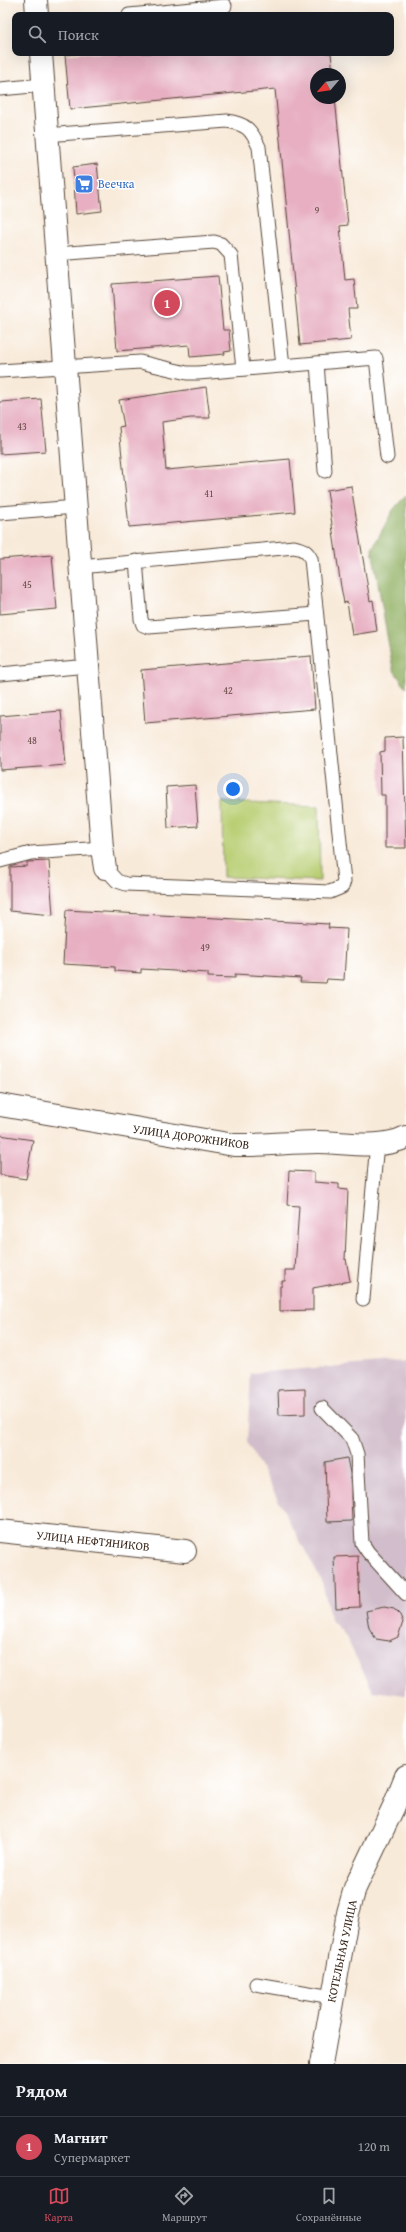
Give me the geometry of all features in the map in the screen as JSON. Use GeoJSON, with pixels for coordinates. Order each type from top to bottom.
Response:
{"type":"FeatureCollection","features":[{"type":"Feature","properties":{"kind":"street"},"geometry":{"type":"LineString","coordinates":[[36,0],[37,12]]}},
{"type":"Feature","properties":{"kind":"street"},"geometry":{"type":"LineString","coordinates":[[40,56],[104,858]]}},
{"type":"Feature","properties":{"kind":"street","name":"УЛИЦА ДОРОЖНИКОВ"},"geometry":{"type":"LineString","coordinates":[[0,1105],[234,1145],[259,1146],[316,1142],[377,1143],[398,1142],[406,1137]]}},
{"type":"Feature","properties":{"kind":"street","name":"УЛИЦА НЕФТЯНИКОВ"},"geometry":{"type":"LineString","coordinates":[[0,1531],[185,1552]]}},
{"type":"Feature","properties":{"kind":"street","name":"КОТЕЛЬНАЯ УЛИЦА"},"geometry":{"type":"LineString","coordinates":[[321,2064],[342,1936],[355,1888],[394,1806],[406,1776]]}},
{"type":"Feature","properties":{"kind":"lane"},"geometry":{"type":"LineString","coordinates":[[161,12],[225,6]]}},
{"type":"Feature","properties":{"kind":"lane"},"geometry":{"type":"LineString","coordinates":[[0,89],[43,85]]}},
{"type":"Feature","properties":{"kind":"lane"},"geometry":{"type":"LineString","coordinates":[[46,135],[226,121],[241,123],[253,133],[259,147],[283,366]]}},
{"type":"Feature","properties":{"kind":"lane"},"geometry":{"type":"LineString","coordinates":[[56,254],[214,242],[221,244],[231,255],[244,369]]}},
{"type":"Feature","properties":{"kind":"lane"},"geometry":{"type":"LineString","coordinates":[[0,371],[140,362],[187,373],[376,358],[387,457]]}},
{"type":"Feature","properties":{"kind":"lane"},"geometry":{"type":"LineString","coordinates":[[317,363],[325,471]]}},
{"type":"Feature","properties":{"kind":"lane"},"geometry":{"type":"LineString","coordinates":[[0,513],[76,507]]}},
{"type":"Feature","properties":{"kind":"lane"},"geometry":{"type":"LineString","coordinates":[[0,861],[31,853],[104,858],[117,881],[126,884],[330,892],[342,887],[344,881],[311,559],[302,549],[294,547],[136,561],[80,568]]}},
{"type":"Feature","properties":{"kind":"lane"},"geometry":{"type":"LineString","coordinates":[[136,561],[141,619],[143,625],[149,627],[316,614]]}},
{"type":"Feature","properties":{"kind":"lane"},"geometry":{"type":"LineString","coordinates":[[0,674],[88,666]]}},
{"type":"Feature","properties":{"kind":"lane"},"geometry":{"type":"LineString","coordinates":[[363,1299],[377,1143]]}},
{"type":"Feature","properties":{"kind":"lane"},"geometry":{"type":"LineString","coordinates":[[322,1408],[352,1439],[358,1454],[362,1543],[368,1552],[406,1594]]}},
{"type":"Feature","properties":{"kind":"lane"},"geometry":{"type":"LineString","coordinates":[[256,1984],[332,1996]]}},
{"type":"Feature","properties":{"kind":"shaded area"},"geometry":{"type":"Polygon","coordinates":[[[406,1361],[406,1695],[373,1691],[345,1635],[331,1620],[322,1582],[247,1442],[251,1373],[406,1361]]]}},
{"type":"Feature","properties":{"kind":"green space"},"geometry":{"type":"Polygon","coordinates":[[[406,495],[406,688],[393,669],[372,549],[393,510],[406,495]]]}},
{"type":"Feature","properties":{"kind":"green space"},"geometry":{"type":"Polygon","coordinates":[[[222,802],[319,806],[320,881],[223,877],[222,802]]]}},
{"type":"Feature","properties":{"kind":"building"},"geometry":{"type":"Polygon","coordinates":[[[65,56],[331,56],[332,68],[310,68],[310,104],[336,104],[348,225],[340,226],[345,280],[354,279],[357,309],[348,309],[351,340],[300,345],[275,89],[70,109],[65,56]]]}},
{"type":"Feature","properties":{"kind":"building","name":"Веечка"},"geometry":{"type":"Polygon","coordinates":[[[97,164],[102,211],[76,214],[73,167],[97,164]]]}},
{"type":"Feature","properties":{"kind":"building"},"geometry":{"type":"Polygon","coordinates":[[[218,276],[223,330],[229,330],[231,351],[224,352],[225,354],[190,357],[189,345],[117,351],[112,284],[218,276]]]}},
{"type":"Feature","properties":{"kind":"building"},"geometry":{"type":"Polygon","coordinates":[[[206,387],[210,418],[191,418],[162,422],[166,470],[290,459],[295,512],[129,527],[119,427],[124,426],[119,400],[206,387]]]}},
{"type":"Feature","properties":{"kind":"building"},"geometry":{"type":"Polygon","coordinates":[[[41,399],[46,451],[0,454],[0,402],[41,399]]]}},
{"type":"Feature","properties":{"kind":"building"},"geometry":{"type":"Polygon","coordinates":[[[351,486],[370,601],[373,600],[377,631],[352,635],[347,602],[344,603],[341,587],[327,490],[351,486]]]}},
{"type":"Feature","properties":{"kind":"building"},"geometry":{"type":"Polygon","coordinates":[[[52,555],[57,609],[0,614],[0,559],[52,555]]]}},
{"type":"Feature","properties":{"kind":"building"},"geometry":{"type":"Polygon","coordinates":[[[311,656],[315,709],[145,723],[141,670],[311,656]]]}},
{"type":"Feature","properties":{"kind":"building"},"geometry":{"type":"Polygon","coordinates":[[[61,711],[66,765],[0,770],[0,716],[61,711]]]}},
{"type":"Feature","properties":{"kind":"building"},"geometry":{"type":"Polygon","coordinates":[[[403,737],[406,848],[385,848],[385,795],[381,795],[380,752],[385,751],[385,738],[403,737]]]}},
{"type":"Feature","properties":{"kind":"building"},"geometry":{"type":"Polygon","coordinates":[[[195,785],[198,826],[168,828],[166,787],[195,785]]]}},
{"type":"Feature","properties":{"kind":"building"},"geometry":{"type":"Polygon","coordinates":[[[49,861],[53,915],[10,911],[10,867],[27,866],[27,862],[49,861]]]}},
{"type":"Feature","properties":{"kind":"building"},"geometry":{"type":"Polygon","coordinates":[[[66,910],[329,924],[328,928],[347,929],[344,980],[327,979],[326,983],[300,982],[301,978],[235,974],[235,978],[208,977],[208,973],[141,969],[141,973],[115,971],[115,967],[63,964],[66,910]]]}},
{"type":"Feature","properties":{"kind":"building"},"geometry":{"type":"Polygon","coordinates":[[[0,1135],[33,1140],[26,1179],[0,1175],[0,1135]]]}},
{"type":"Feature","properties":{"kind":"building"},"geometry":{"type":"Polygon","coordinates":[[[289,1171],[314,1172],[314,1182],[339,1184],[339,1189],[348,1190],[345,1260],[346,1259],[350,1281],[313,1288],[313,1310],[280,1311],[280,1286],[282,1286],[282,1281],[285,1281],[285,1270],[295,1270],[299,1206],[287,1205],[289,1171]]]}},
{"type":"Feature","properties":{"kind":"building"},"geometry":{"type":"Polygon","coordinates":[[[305,1389],[305,1414],[279,1415],[278,1390],[305,1389]]]}},
{"type":"Feature","properties":{"kind":"building"},"geometry":{"type":"Polygon","coordinates":[[[347,1458],[350,1473],[352,1521],[327,1522],[325,1462],[347,1458]]]}},
{"type":"Feature","properties":{"kind":"building"},"geometry":{"type":"Polygon","coordinates":[[[358,1556],[360,1607],[336,1608],[334,1557],[358,1556]]]}},
{"type":"Feature","properties":{"kind":"building"},"geometry":{"type":"Polygon","coordinates":[[[384,1607],[394,1609],[400,1615],[403,1622],[398,1637],[389,1641],[376,1639],[369,1628],[366,1611],[384,1607]]]}},
{"type":"Feature","properties":{"kind":"place","name":"Веечка"},"geometry":{"type":"Point","coordinates":[84,184]}},
{"type":"Feature","properties":{"kind":"place","name":"Магнит"},"geometry":{"type":"Point","coordinates":[167,303]}}]}
